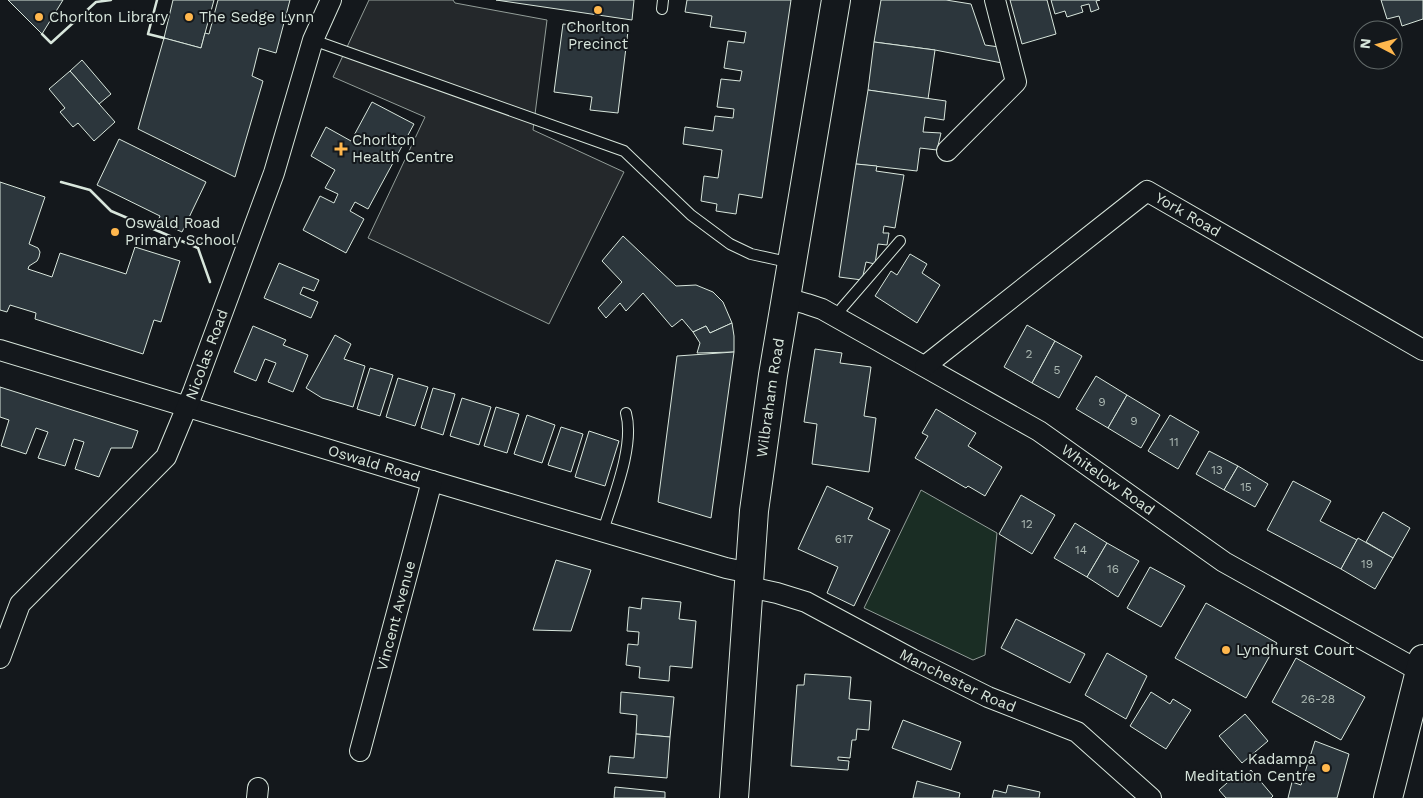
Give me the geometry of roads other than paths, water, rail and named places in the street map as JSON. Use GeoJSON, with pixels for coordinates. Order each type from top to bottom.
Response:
{"type":"FeatureCollection","features":[{"type":"Feature","properties":{"kind":"main road","name":"Wilbraham Road"},"geometry":{"type":"LineString","coordinates":[[734,798],[756,501],[773,375],[836,0]]}},
{"type":"Feature","properties":{"kind":"main road"},"geometry":{"type":"LineString","coordinates":[[1388,798],[1422,668]]}},
{"type":"Feature","properties":{"kind":"street","name":"Nicolas Road"},"geometry":{"type":"LineString","coordinates":[[0,658],[20,604],[166,457],[197,382],[274,173],[313,40],[331,0]]}},
{"type":"Feature","properties":{"kind":"street"},"geometry":{"type":"LineString","coordinates":[[947,151],[1016,82],[995,0]]}},
{"type":"Feature","properties":{"kind":"street","name":"York Road"},"geometry":{"type":"LineString","coordinates":[[925,366],[1147,191],[1423,350]]}},
{"type":"Feature","properties":{"kind":"street","name":"Whitelow Road"},"geometry":{"type":"LineString","coordinates":[[786,298],[808,304],[837,318],[1038,431],[1224,562],[1422,668]]}},
{"type":"Feature","properties":{"kind":"street","name":"Oswald Road"},"geometry":{"type":"LineString","coordinates":[[0,350],[726,568],[750,580]]}},
{"type":"Feature","properties":{"kind":"street","name":"Vincent Avenue"},"geometry":{"type":"LineString","coordinates":[[360,751],[432,481]]}},
{"type":"Feature","properties":{"kind":"street","name":"Manchester Road"},"geometry":{"type":"LineString","coordinates":[[750,580],[778,593],[806,602],[988,697],[1078,732],[1152,798]]}},
{"type":"Feature","properties":{"kind":"lane"},"geometry":{"type":"LineString","coordinates":[[313,40],[624,151],[691,215],[730,244],[751,254],[792,263]]}},
{"type":"Feature","properties":{"kind":"lane"},"geometry":{"type":"LineString","coordinates":[[837,318],[842,308],[900,241]]}},
{"type":"Feature","properties":{"kind":"lane"},"geometry":{"type":"LineString","coordinates":[[602,531],[623,467],[629,424],[626,413]]}},
{"type":"Feature","properties":{"kind":"place","name":"Chorlton Precinct"},"geometry":{"type":"Point","coordinates":[598,10]}},
{"type":"Feature","properties":{"kind":"place","name":"Chorlton Library"},"geometry":{"type":"Point","coordinates":[39,17]}},
{"type":"Feature","properties":{"kind":"place","name":"The Sedge Lynn"},"geometry":{"type":"Point","coordinates":[189,17]}},
{"type":"Feature","properties":{"kind":"place","name":"Chorlton Health Centre"},"geometry":{"type":"Point","coordinates":[341,149]}},
{"type":"Feature","properties":{"kind":"place","name":"Oswald Road Primary School"},"geometry":{"type":"Point","coordinates":[115,232]}},
{"type":"Feature","properties":{"kind":"place","name":"Lyndhurst Court"},"geometry":{"type":"Point","coordinates":[1226,650]}},
{"type":"Feature","properties":{"kind":"place","name":"Kadampa Meditation Centre"},"geometry":{"type":"Point","coordinates":[1326,768]}}]}
